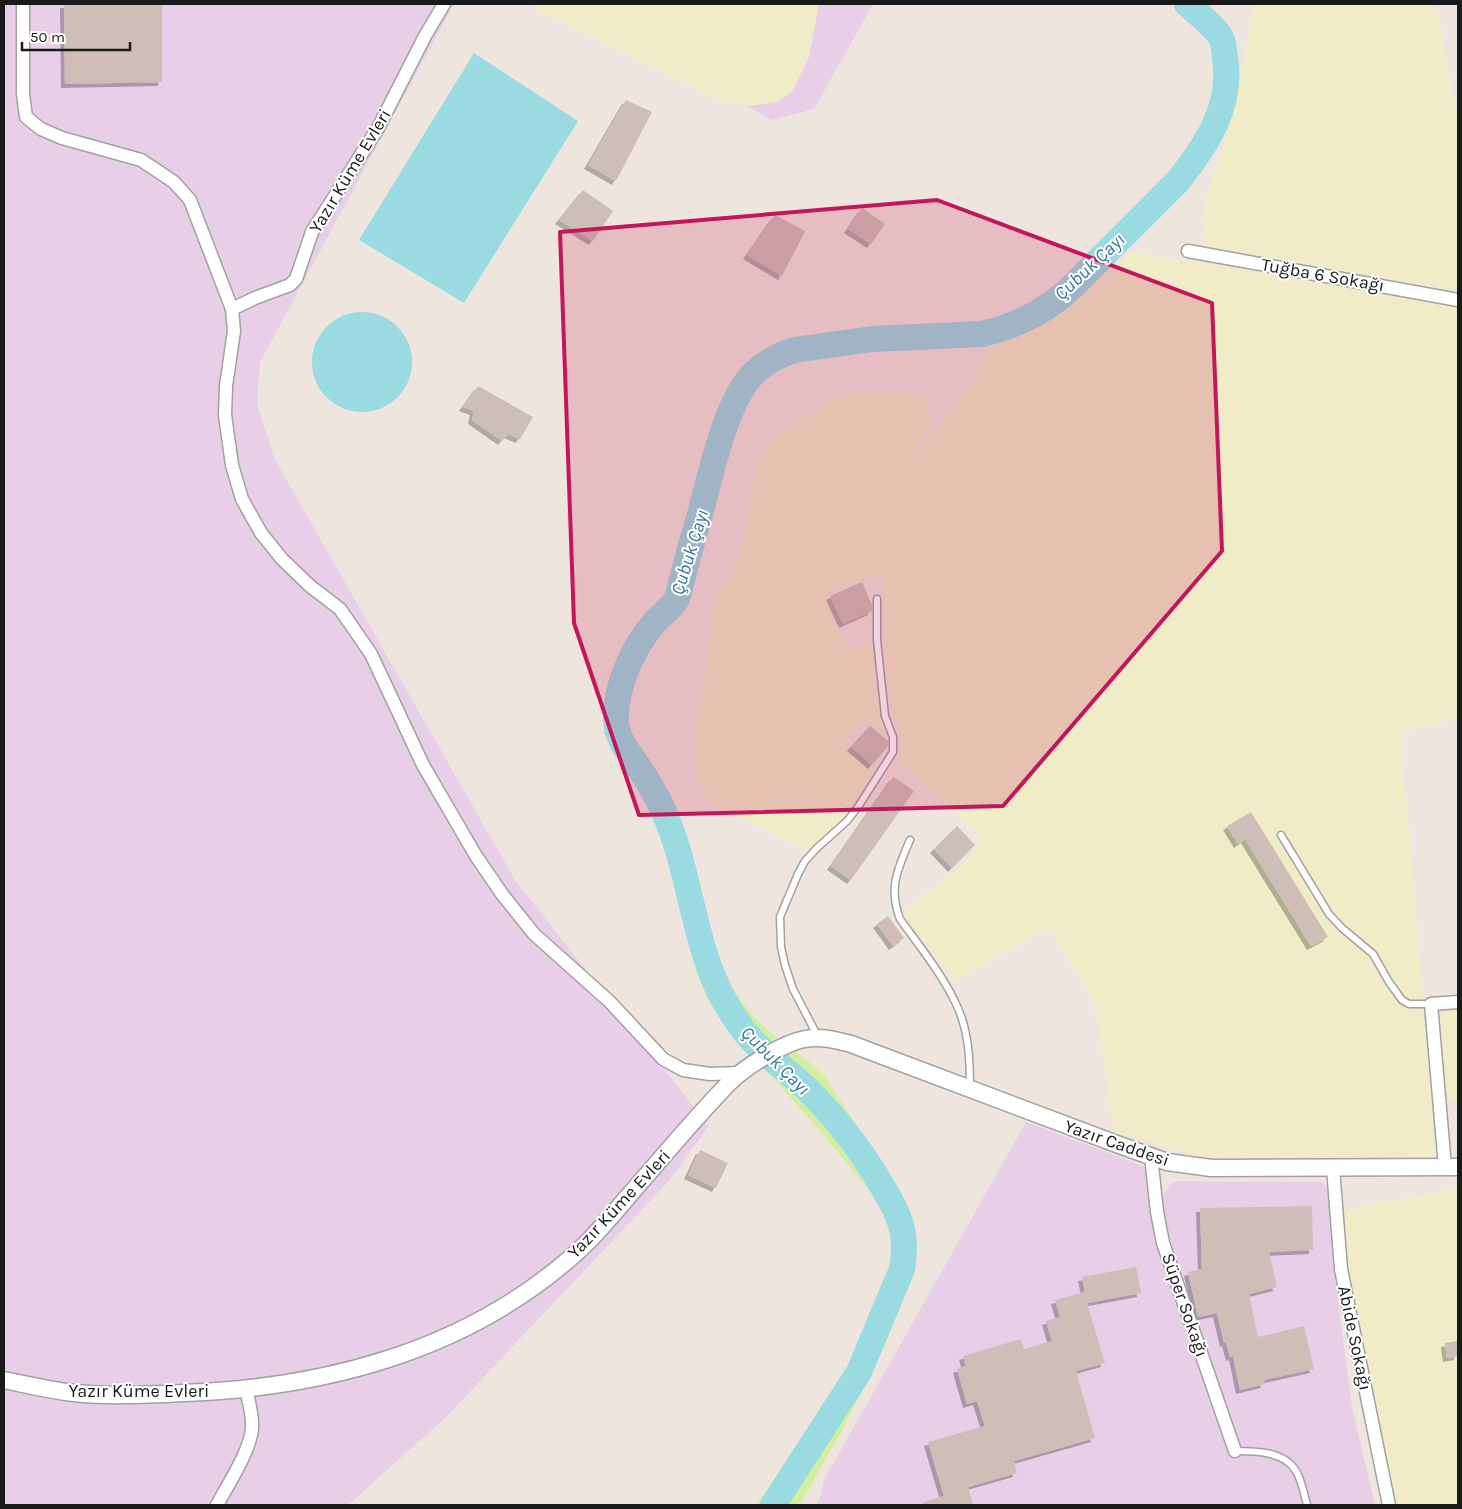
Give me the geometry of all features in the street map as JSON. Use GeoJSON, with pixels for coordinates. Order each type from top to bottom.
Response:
{"type":"FeatureCollection","features":[{"type":"Feature","properties":{"kind":"street"},"geometry":{"type":"LineString","coordinates":[[23,4],[23,94],[26,117],[41,129],[62,138],[141,160],[174,182],[190,200],[232,309],[234,332],[226,386],[225,415],[232,465],[242,499],[261,533],[282,559],[310,586],[340,610],[356,630],[371,654],[423,765],[476,856],[502,894],[534,934],[610,1002],[663,1059],[683,1070],[710,1074],[743,1070]]}},
{"type":"Feature","properties":{"kind":"street","name":"Yazır Küme Evleri"},"geometry":{"type":"LineString","coordinates":[[232,309],[290,285],[296,279],[312,232],[378,128],[425,36],[444,4]]}},
{"type":"Feature","properties":{"kind":"street","name":"Tuğba 6 Sokağı"},"geometry":{"type":"LineString","coordinates":[[1188,251],[1458,300]]}},
{"type":"Feature","properties":{"kind":"street"},"geometry":{"type":"LineString","coordinates":[[1452,1167],[1431,1004],[1458,1002]]}},
{"type":"Feature","properties":{"kind":"street","name":"Yazır Caddesi"},"geometry":{"type":"LineString","coordinates":[[792,1043],[804,1039],[818,1038],[851,1044],[1151,1156],[1186,1166],[1211,1168],[1452,1167]]}},
{"type":"Feature","properties":{"kind":"street","name":"Yazır Küme Evleri"},"geometry":{"type":"LineString","coordinates":[[4,1380],[67,1392],[94,1394],[158,1394],[246,1390],[320,1378],[400,1356],[450,1336],[525,1293],[568,1260],[583,1246],[719,1093],[743,1070],[792,1043]]}},
{"type":"Feature","properties":{"kind":"street","name":"Süper Sokağı"},"geometry":{"type":"LineString","coordinates":[[1151,1156],[1157,1212],[1163,1243],[1235,1451]]}},
{"type":"Feature","properties":{"kind":"street","name":"Abide Sokağı"},"geometry":{"type":"LineString","coordinates":[[1333,1168],[1341,1269],[1389,1505]]}},
{"type":"Feature","properties":{"kind":"street"},"geometry":{"type":"LineString","coordinates":[[217,1505],[249,1443],[252,1413],[246,1390]]}},
{"type":"Feature","properties":{"kind":"lane"},"geometry":{"type":"LineString","coordinates":[[818,1038],[793,989],[784,966],[780,917],[805,861],[852,814],[893,752],[893,737],[884,710],[877,640],[877,599]]}},
{"type":"Feature","properties":{"kind":"lane"},"geometry":{"type":"LineString","coordinates":[[1281,835],[1330,914],[1342,928],[1373,954],[1402,1000],[1409,1004],[1431,1004]]}},
{"type":"Feature","properties":{"kind":"lane"},"geometry":{"type":"LineString","coordinates":[[910,840],[895,880],[896,909],[900,919],[941,978],[958,1007],[968,1044],[970,1090]]}},
{"type":"Feature","properties":{"kind":"lane"},"geometry":{"type":"LineString","coordinates":[[1235,1451],[1257,1451],[1285,1460],[1296,1470],[1308,1505]]}},
{"type":"Feature","properties":{"kind":"highlighted area"},"geometry":{"type":"Polygon","coordinates":[[[937,200],[1212,303],[1222,551],[1003,806],[639,815],[574,623],[560,232],[937,200]]]}},
{"type":"Feature","properties":{"kind":"shaded area"},"geometry":{"type":"Polygon","coordinates":[[[4,4],[454,4],[260,362],[257,404],[274,458],[515,880],[709,1126],[668,1182],[445,1418],[348,1505],[4,1505],[4,4]]]}},
{"type":"Feature","properties":{"kind":"shaded area"},"geometry":{"type":"Polygon","coordinates":[[[527,4],[819,4],[809,57],[792,92],[777,102],[751,106],[722,101],[527,4]]]}},
{"type":"Feature","properties":{"kind":"shaded area"},"geometry":{"type":"Polygon","coordinates":[[[563,4],[873,4],[814,109],[772,120],[563,4]]]}},
{"type":"Feature","properties":{"kind":"shaded area"},"geometry":{"type":"Polygon","coordinates":[[[1254,4],[1436,4],[1458,120],[1458,291],[1207,248],[1202,216],[1206,198],[1224,148],[1236,99],[1254,4]]]}},
{"type":"Feature","properties":{"kind":"shaded area"},"geometry":{"type":"Polygon","coordinates":[[[1131,252],[1458,306],[1458,717],[1400,732],[1437,1157],[1212,1158],[1187,1154],[1114,1131],[1098,1018],[1088,990],[1050,927],[954,981],[903,911],[958,869],[984,838],[898,762],[902,748],[889,686],[885,654],[884,589],[881,573],[836,589],[828,595],[828,603],[847,649],[871,641],[881,718],[887,736],[864,719],[843,749],[875,773],[843,818],[808,851],[716,806],[706,796],[698,781],[693,766],[693,749],[695,726],[707,670],[710,622],[713,608],[737,561],[744,539],[753,483],[759,461],[766,447],[778,434],[846,394],[914,394],[924,398],[929,405],[929,426],[907,463],[961,398],[975,377],[993,339],[1031,330],[1131,252]]]}},
{"type":"Feature","properties":{"kind":"shaded area"},"geometry":{"type":"Polygon","coordinates":[[[1458,1007],[1458,1100],[1447,1100],[1440,1017],[1448,1008],[1458,1007]]]}},
{"type":"Feature","properties":{"kind":"shaded area"},"geometry":{"type":"Polygon","coordinates":[[[1026,1122],[1146,1167],[1153,1219],[1210,1404],[1221,1402],[1173,1251],[1160,1199],[1174,1181],[1322,1182],[1332,1194],[1339,1308],[1352,1407],[1375,1505],[816,1505],[821,1495],[824,1480],[1026,1122]]]}},
{"type":"Feature","properties":{"kind":"shaded area"},"geometry":{"type":"Polygon","coordinates":[[[1458,1189],[1458,1505],[1395,1505],[1346,1266],[1344,1210],[1458,1189]]]}},
{"type":"Feature","properties":{"kind":"green space"},"geometry":{"type":"Polygon","coordinates":[[[723,965],[742,1002],[761,1024],[824,1075],[896,1187],[910,1214],[915,1239],[909,1285],[884,1346],[844,1427],[800,1505],[756,1505],[805,1440],[846,1376],[879,1307],[895,1264],[897,1248],[895,1233],[882,1207],[823,1134],[771,1076],[750,1056],[707,998],[695,968],[723,965]]]}},
{"type":"Feature","properties":{"kind":"water"},"geometry":{"type":"Polygon","coordinates":[[[474,53],[578,121],[464,303],[359,240],[474,53]]]}},
{"type":"Feature","properties":{"kind":"water"},"geometry":{"type":"Polygon","coordinates":[[[362,312],[381,316],[397,327],[408,343],[412,362],[408,381],[397,397],[381,408],[362,412],[343,408],[327,397],[316,381],[312,362],[316,343],[327,327],[343,316],[362,312]]]}},
{"type":"Feature","properties":{"kind":"building"},"geometry":{"type":"Polygon","coordinates":[[[64,4],[162,4],[162,82],[65,84],[64,4]]]}},
{"type":"Feature","properties":{"kind":"building"},"geometry":{"type":"Polygon","coordinates":[[[626,100],[652,112],[616,181],[588,165],[626,100]]]}},
{"type":"Feature","properties":{"kind":"building"},"geometry":{"type":"Polygon","coordinates":[[[583,190],[613,211],[593,241],[559,220],[583,190]]]}},
{"type":"Feature","properties":{"kind":"building"},"geometry":{"type":"Polygon","coordinates":[[[862,208],[885,224],[871,244],[848,229],[862,208]]]}},
{"type":"Feature","properties":{"kind":"building"},"geometry":{"type":"Polygon","coordinates":[[[775,215],[805,231],[782,276],[747,255],[775,215]]]}},
{"type":"Feature","properties":{"kind":"building"},"geometry":{"type":"Polygon","coordinates":[[[478,386],[533,417],[520,439],[508,434],[502,441],[472,420],[474,411],[463,407],[478,386]]]}},
{"type":"Feature","properties":{"kind":"building"},"geometry":{"type":"Polygon","coordinates":[[[862,582],[872,605],[872,611],[843,624],[830,596],[862,582]]]}},
{"type":"Feature","properties":{"kind":"building"},"geometry":{"type":"Polygon","coordinates":[[[870,726],[888,741],[888,746],[872,765],[851,747],[870,726]]]}},
{"type":"Feature","properties":{"kind":"building"},"geometry":{"type":"Polygon","coordinates":[[[893,777],[914,791],[851,880],[831,866],[893,777]]]}},
{"type":"Feature","properties":{"kind":"building"},"geometry":{"type":"Polygon","coordinates":[[[1251,812],[1328,937],[1311,946],[1245,839],[1238,844],[1227,826],[1251,812]]]}},
{"type":"Feature","properties":{"kind":"building"},"geometry":{"type":"Polygon","coordinates":[[[957,826],[975,845],[952,868],[934,849],[957,826]]]}},
{"type":"Feature","properties":{"kind":"building"},"geometry":{"type":"Polygon","coordinates":[[[888,916],[904,938],[893,946],[877,924],[888,916]]]}},
{"type":"Feature","properties":{"kind":"building"},"geometry":{"type":"Polygon","coordinates":[[[700,1150],[728,1163],[716,1188],[688,1175],[700,1150]]]}},
{"type":"Feature","properties":{"kind":"building"},"geometry":{"type":"Polygon","coordinates":[[[1312,1206],[1313,1250],[1269,1252],[1277,1287],[1249,1294],[1258,1337],[1304,1326],[1314,1369],[1264,1380],[1265,1384],[1240,1390],[1233,1356],[1230,1357],[1226,1342],[1224,1343],[1217,1313],[1198,1317],[1188,1272],[1202,1269],[1200,1208],[1312,1206]]]}},
{"type":"Feature","properties":{"kind":"building"},"geometry":{"type":"Polygon","coordinates":[[[1136,1267],[1141,1293],[1087,1303],[1105,1363],[1076,1371],[1095,1438],[1014,1461],[1017,1473],[968,1487],[973,1505],[923,1505],[923,1502],[944,1496],[928,1442],[985,1426],[977,1401],[967,1404],[957,1369],[966,1366],[963,1356],[1021,1339],[1024,1349],[1052,1341],[1046,1321],[1060,1317],[1055,1300],[1085,1292],[1082,1277],[1136,1267]]]}},
{"type":"Feature","properties":{"kind":"building"},"geometry":{"type":"Polygon","coordinates":[[[1458,1341],[1458,1356],[1447,1358],[1445,1343],[1458,1341]]]}},
{"type":"Feature","properties":{"kind":"waterway","name":"Çubuk Çayı"},"geometry":{"type":"LineString","coordinates":[[773,1505],[859,1372],[902,1269],[903,1233],[889,1198],[873,1171],[846,1133],[827,1109],[805,1087],[748,1036],[734,1017],[718,988],[700,938],[673,835],[653,791],[619,736],[616,721],[618,695],[626,669],[639,644],[656,620],[677,598],[720,442],[734,403],[753,374],[772,359],[794,350],[872,339],[982,334],[1019,322],[1041,311],[1061,297],[1177,182],[1198,154],[1215,124],[1225,93],[1226,76],[1224,46],[1221,38],[1187,4]]}}]}
